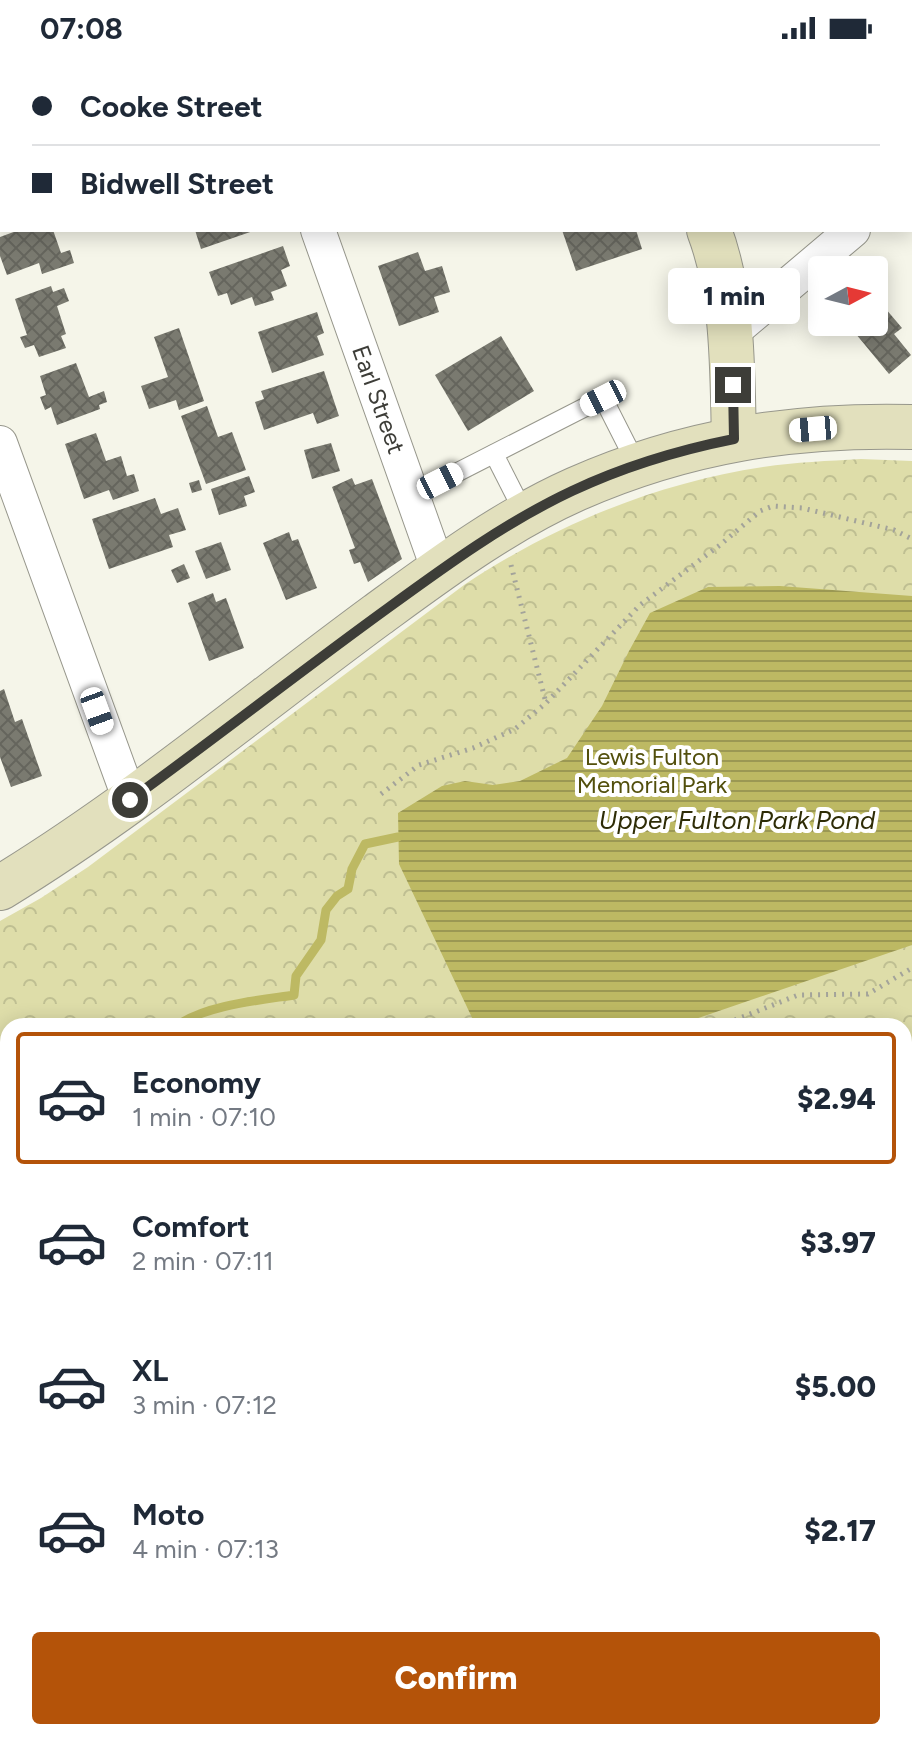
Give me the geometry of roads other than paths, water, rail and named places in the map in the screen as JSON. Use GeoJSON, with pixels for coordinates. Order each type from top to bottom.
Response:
{"type":"FeatureCollection","features":[{"type":"Feature","properties":{"kind":"main road"},"geometry":{"type":"LineString","coordinates":[[710,232],[721,269],[730,334],[734,439]]}},
{"type":"Feature","properties":{"kind":"main road"},"geometry":{"type":"LineString","coordinates":[[0,888],[130,800],[468,550],[574,490],[637,466],[734,439],[813,429],[912,427]]}},
{"type":"Feature","properties":{"kind":"street","name":"Earl Street"},"geometry":{"type":"LineString","coordinates":[[319,232],[439,571]]}},
{"type":"Feature","properties":{"kind":"street"},"geometry":{"type":"LineString","coordinates":[[730,334],[851,232]]}},
{"type":"Feature","properties":{"kind":"street"},"geometry":{"type":"LineString","coordinates":[[0,443],[130,800]]}},
{"type":"Feature","properties":{"kind":"lane"},"geometry":{"type":"LineString","coordinates":[[413,495],[603,398],[637,466]]}},
{"type":"Feature","properties":{"kind":"lane"},"geometry":{"type":"LineString","coordinates":[[494,454],[525,516]]}},
{"type":"Feature","properties":{"kind":"water","name":"Upper Fulton Park Pond"},"geometry":{"type":"Polygon","coordinates":[[[780,586],[912,596],[912,945],[698,1018],[472,1018],[399,864],[398,813],[442,786],[465,781],[493,785],[520,781],[567,758],[602,706],[650,613],[708,587],[780,586]]]}},
{"type":"Feature","properties":{"kind":"waterway"},"geometry":{"type":"LineString","coordinates":[[190,1018],[217,1008],[294,995],[296,976],[321,940],[326,910],[337,896],[348,889],[352,869],[365,844],[398,837]]}},
{"type":"Feature","properties":{"kind":"park label","name":"Lewis Fulton Memorial Park"},"geometry":{"type":"Point","coordinates":[652,771]}}]}
